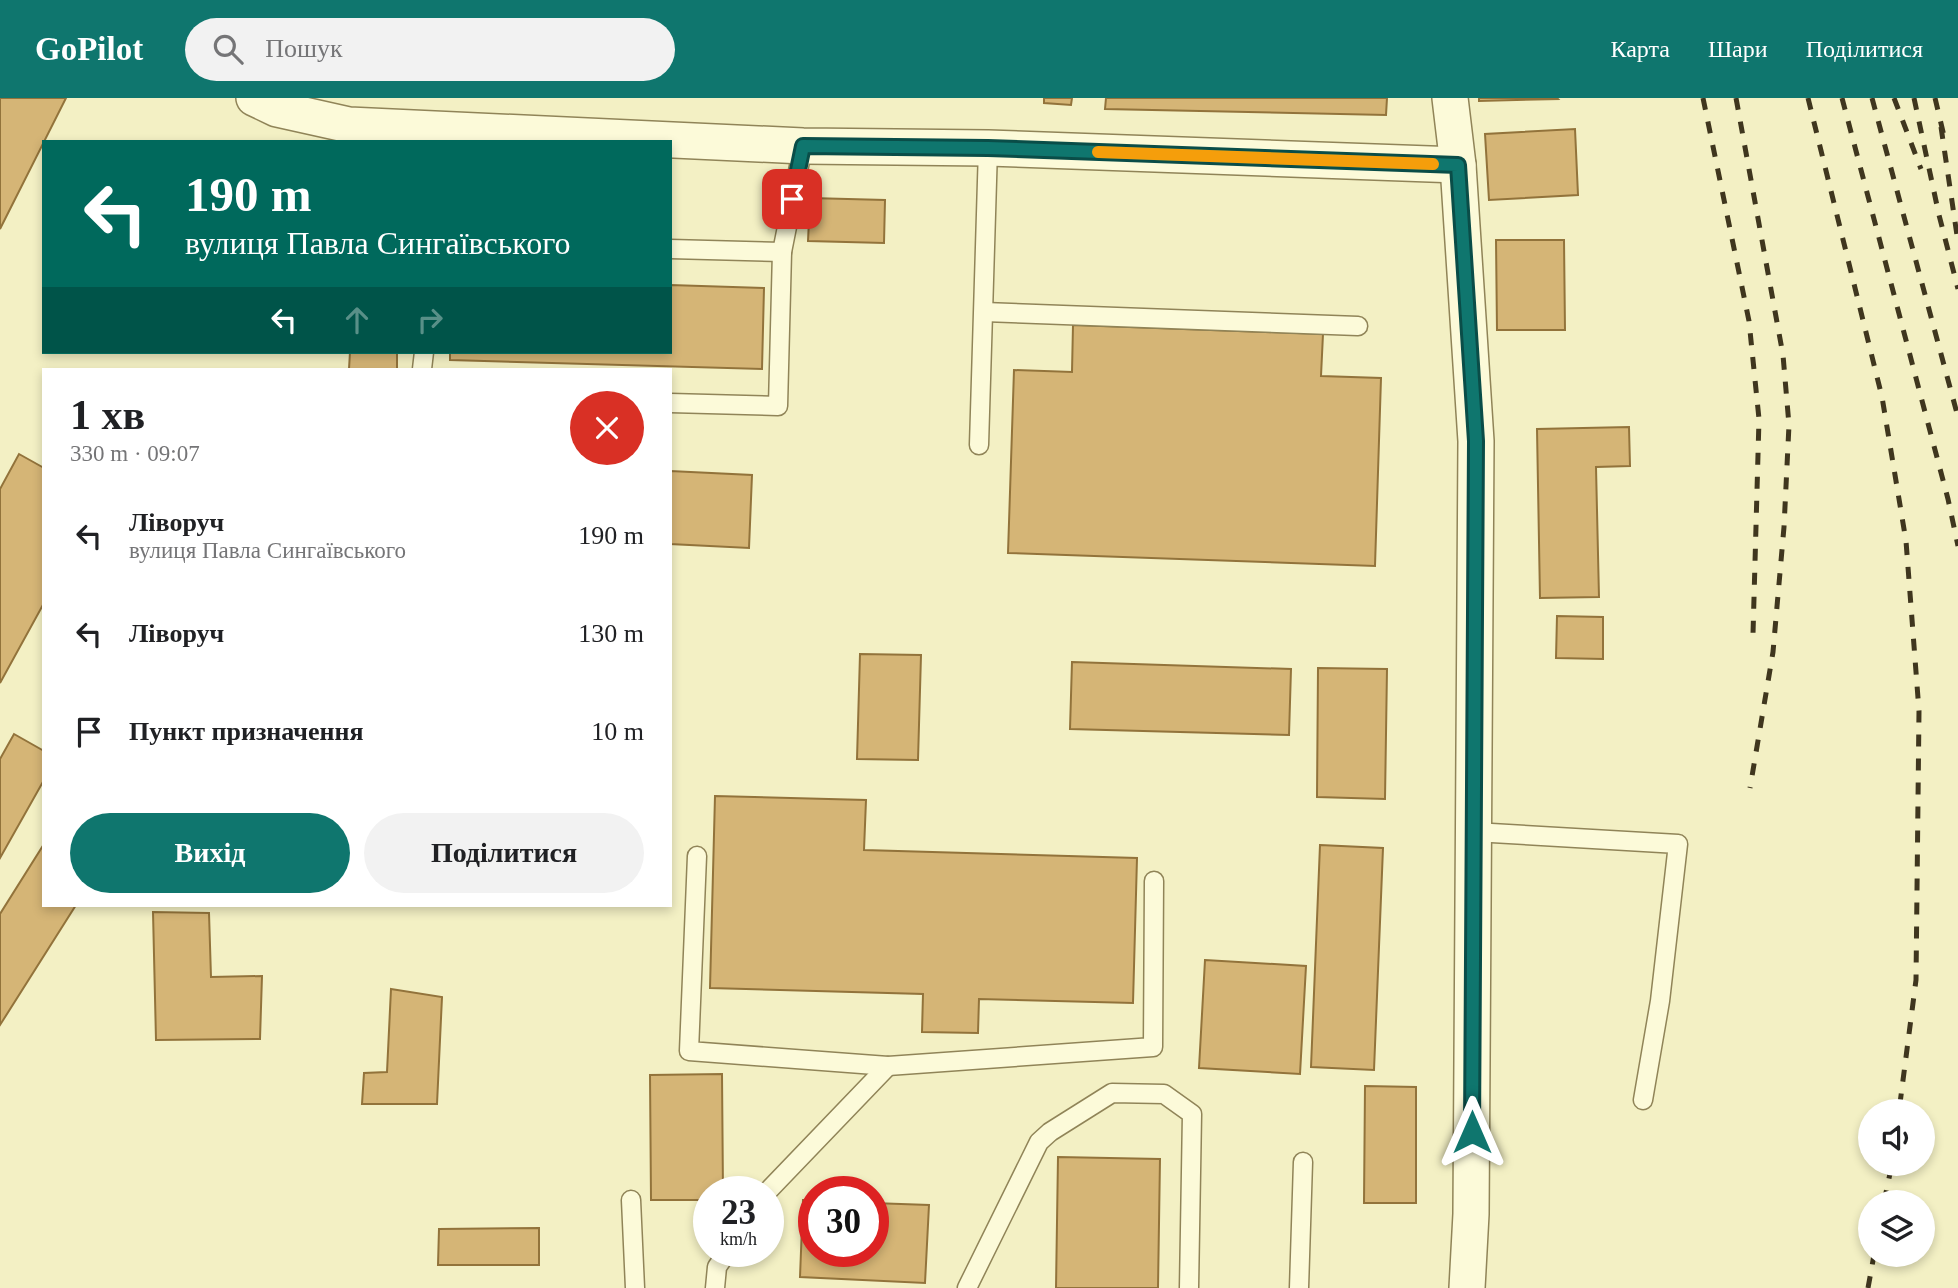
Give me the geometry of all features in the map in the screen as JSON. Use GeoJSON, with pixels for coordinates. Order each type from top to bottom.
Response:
{"type":"FeatureCollection","features":[{"type":"Feature","properties":{"kind":"street"},"geometry":{"type":"LineString","coordinates":[[254,98],[276,109],[349,125],[803,146],[988,148],[1458,165]]}},
{"type":"Feature","properties":{"kind":"street"},"geometry":{"type":"LineString","coordinates":[[1450,98],[1458,165],[1476,441],[1472,1214],[1467,1288]]}},
{"type":"Feature","properties":{"kind":"lane"},"geometry":{"type":"LineString","coordinates":[[672,403],[778,406],[782,252],[803,146]]}},
{"type":"Feature","properties":{"kind":"lane"},"geometry":{"type":"LineString","coordinates":[[979,445],[988,148]]}},
{"type":"Feature","properties":{"kind":"lane"},"geometry":{"type":"LineString","coordinates":[[672,249],[782,252]]}},
{"type":"Feature","properties":{"kind":"lane"},"geometry":{"type":"LineString","coordinates":[[984,312],[1358,326]]}},
{"type":"Feature","properties":{"kind":"lane"},"geometry":{"type":"LineString","coordinates":[[1474,832],[1678,844],[1660,1001],[1643,1100]]}},
{"type":"Feature","properties":{"kind":"lane"},"geometry":{"type":"LineString","coordinates":[[696,856],[689,1051],[888,1066],[1153,1047],[1154,881]]}},
{"type":"Feature","properties":{"kind":"lane"},"geometry":{"type":"LineString","coordinates":[[782,1176],[888,1066]]}},
{"type":"Feature","properties":{"kind":"lane"},"geometry":{"type":"LineString","coordinates":[[967,1288],[1039,1142],[1050,1132],[1112,1093],[1164,1094],[1192,1114],[1189,1288]]}},
{"type":"Feature","properties":{"kind":"lane"},"geometry":{"type":"LineString","coordinates":[[1299,1288],[1303,1162]]}},
{"type":"Feature","properties":{"kind":"lane"},"geometry":{"type":"LineString","coordinates":[[631,1200],[635,1288]]}},
{"type":"Feature","properties":{"kind":"lane"},"geometry":{"type":"LineString","coordinates":[[715,1288],[717,1267]]}},
{"type":"Feature","properties":{"kind":"building"},"geometry":{"type":"Polygon","coordinates":[[[0,98],[66,98],[45,140],[42,140],[42,146],[0,229],[0,98]]]}},
{"type":"Feature","properties":{"kind":"building"},"geometry":{"type":"Polygon","coordinates":[[[1044,98],[1072,98],[1071,105],[1044,103],[1044,98]]]}},
{"type":"Feature","properties":{"kind":"building"},"geometry":{"type":"Polygon","coordinates":[[[1106,98],[1387,98],[1386,115],[1105,109],[1106,98]]]}},
{"type":"Feature","properties":{"kind":"building"},"geometry":{"type":"Polygon","coordinates":[[[1479,98],[1557,98],[1558,99],[1479,101],[1479,98]]]}},
{"type":"Feature","properties":{"kind":"building"},"geometry":{"type":"Polygon","coordinates":[[[1575,129],[1578,195],[1489,200],[1485,134],[1575,129]]]}},
{"type":"Feature","properties":{"kind":"building"},"geometry":{"type":"Polygon","coordinates":[[[810,198],[885,200],[884,243],[808,241],[810,198]]]}},
{"type":"Feature","properties":{"kind":"building"},"geometry":{"type":"Polygon","coordinates":[[[1496,240],[1564,240],[1565,330],[1497,330],[1496,240]]]}},
{"type":"Feature","properties":{"kind":"building"},"geometry":{"type":"Polygon","coordinates":[[[672,285],[764,288],[762,369],[450,360],[450,354],[672,354],[672,285]]]}},
{"type":"Feature","properties":{"kind":"building"},"geometry":{"type":"Polygon","coordinates":[[[1073,325],[1323,334],[1321,376],[1381,378],[1375,566],[1008,553],[1014,370],[1072,372],[1073,325]]]}},
{"type":"Feature","properties":{"kind":"building"},"geometry":{"type":"Polygon","coordinates":[[[350,354],[397,354],[397,368],[349,368],[350,354]]]}},
{"type":"Feature","properties":{"kind":"building"},"geometry":{"type":"Polygon","coordinates":[[[1629,427],[1630,466],[1596,467],[1599,597],[1540,598],[1537,429],[1629,427]]]}},
{"type":"Feature","properties":{"kind":"building"},"geometry":{"type":"Polygon","coordinates":[[[19,454],[42,467],[42,607],[0,683],[0,489],[19,454]]]}},
{"type":"Feature","properties":{"kind":"building"},"geometry":{"type":"Polygon","coordinates":[[[672,471],[752,475],[749,548],[672,544],[672,471]]]}},
{"type":"Feature","properties":{"kind":"building"},"geometry":{"type":"Polygon","coordinates":[[[1557,616],[1603,617],[1603,659],[1556,658],[1557,616]]]}},
{"type":"Feature","properties":{"kind":"building"},"geometry":{"type":"Polygon","coordinates":[[[860,654],[921,655],[918,760],[857,759],[860,654]]]}},
{"type":"Feature","properties":{"kind":"building"},"geometry":{"type":"Polygon","coordinates":[[[1072,662],[1291,669],[1289,735],[1070,729],[1072,662]]]}},
{"type":"Feature","properties":{"kind":"building"},"geometry":{"type":"Polygon","coordinates":[[[1318,668],[1387,669],[1385,799],[1317,797],[1318,668]]]}},
{"type":"Feature","properties":{"kind":"building"},"geometry":{"type":"Polygon","coordinates":[[[14,734],[42,750],[42,784],[0,858],[0,759],[14,734]]]}},
{"type":"Feature","properties":{"kind":"building"},"geometry":{"type":"Polygon","coordinates":[[[715,796],[866,800],[864,850],[1137,858],[1133,1003],[979,999],[978,1033],[922,1032],[923,994],[710,988],[715,796]]]}},
{"type":"Feature","properties":{"kind":"building"},"geometry":{"type":"Polygon","coordinates":[[[1320,845],[1383,848],[1374,1070],[1311,1067],[1320,845]]]}},
{"type":"Feature","properties":{"kind":"building"},"geometry":{"type":"Polygon","coordinates":[[[42,847],[42,907],[75,907],[0,1025],[0,914],[42,847]]]}},
{"type":"Feature","properties":{"kind":"building"},"geometry":{"type":"Polygon","coordinates":[[[153,912],[209,913],[211,977],[262,976],[260,1039],[156,1040],[153,912]]]}},
{"type":"Feature","properties":{"kind":"building"},"geometry":{"type":"Polygon","coordinates":[[[1205,960],[1306,966],[1300,1074],[1199,1068],[1205,960]]]}},
{"type":"Feature","properties":{"kind":"building"},"geometry":{"type":"Polygon","coordinates":[[[391,989],[442,997],[437,1104],[362,1104],[364,1073],[387,1072],[391,989]]]}},
{"type":"Feature","properties":{"kind":"building"},"geometry":{"type":"Polygon","coordinates":[[[722,1074],[723,1176],[693,1176],[693,1200],[651,1200],[650,1075],[722,1074]]]}},
{"type":"Feature","properties":{"kind":"building"},"geometry":{"type":"Polygon","coordinates":[[[1365,1086],[1416,1087],[1416,1203],[1364,1203],[1365,1086]]]}},
{"type":"Feature","properties":{"kind":"building"},"geometry":{"type":"Polygon","coordinates":[[[1058,1157],[1160,1159],[1158,1288],[1056,1288],[1058,1157]]]}},
{"type":"Feature","properties":{"kind":"building"},"geometry":{"type":"Polygon","coordinates":[[[889,1204],[929,1205],[925,1283],[800,1277],[800,1267],[889,1267],[889,1204]]]}},
{"type":"Feature","properties":{"kind":"building"},"geometry":{"type":"Polygon","coordinates":[[[539,1228],[539,1265],[438,1265],[439,1229],[539,1228]]]}},
{"type":"Feature","properties":{"kind":"railway"},"geometry":{"type":"LineString","coordinates":[[1703,98],[1749,321],[1759,419],[1753,634]]}},
{"type":"Feature","properties":{"kind":"railway"},"geometry":{"type":"LineString","coordinates":[[1736,98],[1783,355],[1789,425],[1784,527],[1773,652],[1750,788]]}},
{"type":"Feature","properties":{"kind":"railway"},"geometry":{"type":"LineString","coordinates":[[1808,98],[1882,397],[1906,541],[1919,711],[1916,980],[1901,1099]]}},
{"type":"Feature","properties":{"kind":"railway"},"geometry":{"type":"LineString","coordinates":[[1842,98],[1948,499],[1958,546]]}},
{"type":"Feature","properties":{"kind":"railway"},"geometry":{"type":"LineString","coordinates":[[1872,98],[1958,417]]}},
{"type":"Feature","properties":{"kind":"railway"},"geometry":{"type":"LineString","coordinates":[[1894,98],[1921,169]]}},
{"type":"Feature","properties":{"kind":"railway"},"geometry":{"type":"LineString","coordinates":[[1914,98],[1958,289]]}},
{"type":"Feature","properties":{"kind":"railway"},"geometry":{"type":"LineString","coordinates":[[1935,98],[1944,136]]}},
{"type":"Feature","properties":{"kind":"railway"},"geometry":{"type":"LineString","coordinates":[[1941,127],[1958,242]]}},
{"type":"Feature","properties":{"kind":"railway"},"geometry":{"type":"LineString","coordinates":[[1887,1190],[1889,1176]]}},
{"type":"Feature","properties":{"kind":"railway"},"geometry":{"type":"LineString","coordinates":[[1868,1288],[1872,1267]]}},
{"type":"Feature","properties":{"kind":"slow traffic"},"geometry":{"type":"LineString","coordinates":[[1098,152],[1433,164]]}},
{"type":"Feature","properties":{"kind":"route"},"geometry":{"type":"LineString","coordinates":[[792,199],[803,146],[988,148],[1458,165],[1476,441],[1472,1132]]}}]}
